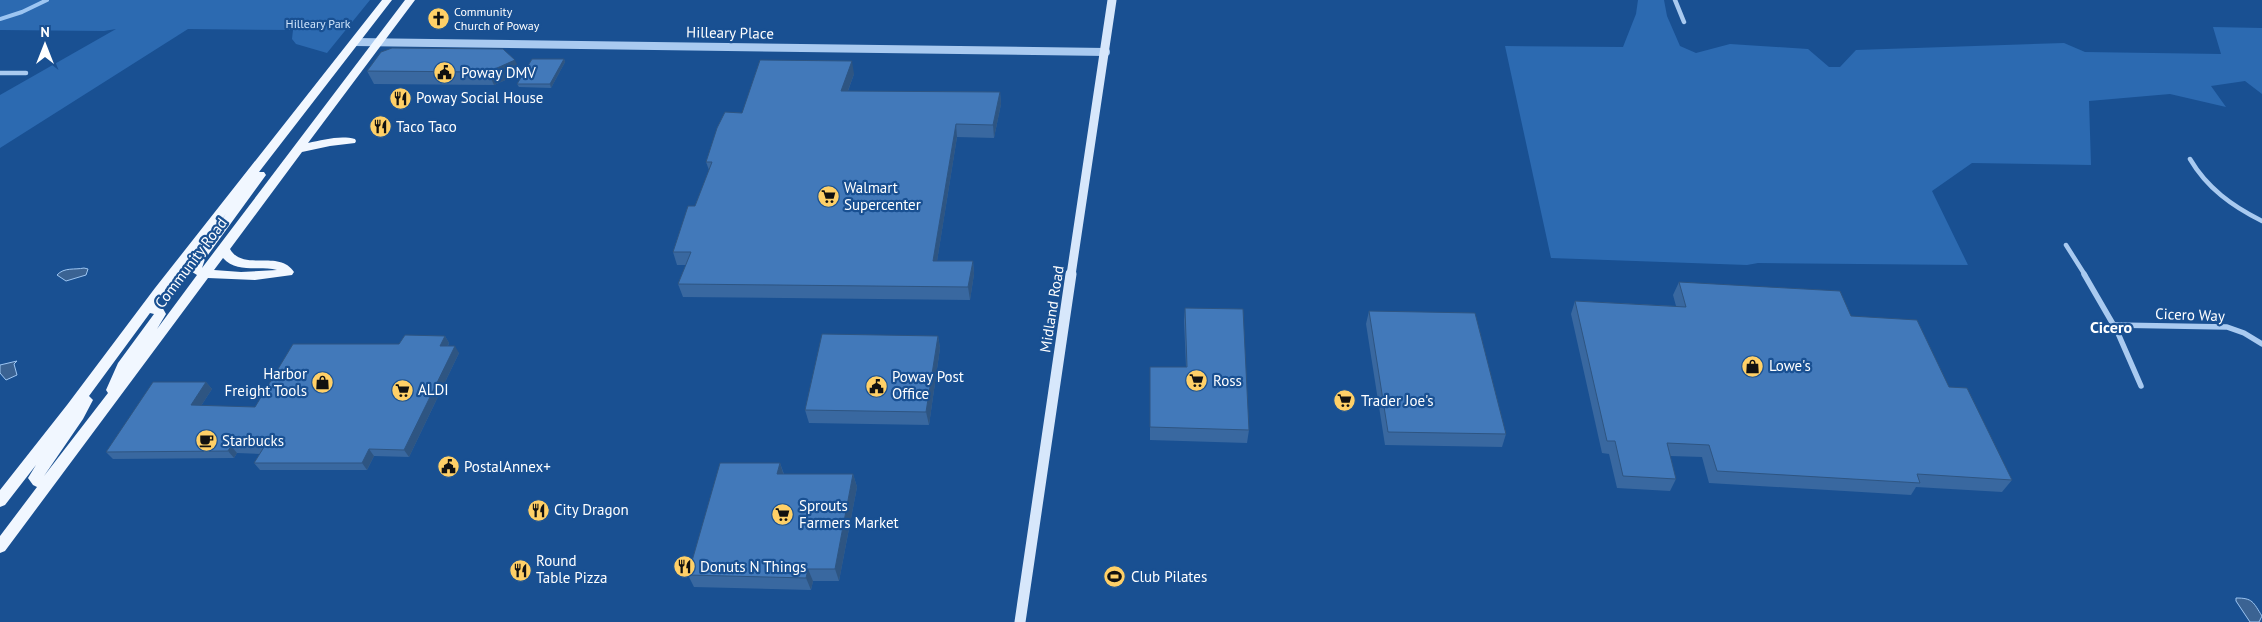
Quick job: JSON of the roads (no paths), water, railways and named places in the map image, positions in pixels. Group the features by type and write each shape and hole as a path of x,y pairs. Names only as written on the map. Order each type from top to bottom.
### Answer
{"main road":[{"name":"Community Road","path":"0,501 146,308 387,0"},
{"name":"Community Road","path":"0,547 410,0"},
{"name":"Midland Road","path":"1020,622 1106,52 1112,0"},
{"path":"299,149 330,142 352,141"},
{"path":"224,249 226,256 233,260 248,264 276,266 286,269 288,272 275,275 206,274 197,272 195,266 252,189 272,148"},
{"path":"111,400 114,387 124,367 160,314 157,308 146,308"},
{"path":"50,482 38,481 35,478 83,407 90,384"}],"street":[{"path":"1674,0 1681,11 1684,22"},
{"name":"Hilleary Place","path":"355,42 1106,52"},
{"path":"0,73 26,73"},
{"path":"2190,159 2197,172 2227,201 2262,221"},
{"path":"2066,245 2114,325 2134,364 2141,386"},
{"name":"Cicero Way","path":"2114,325 2227,327 2244,333 2262,344"}],"waterway":[{"path":"0,19 22,12 47,0"}],"place":[{"name":"Community Church of Poway","path":"438,19"},
{"name":"Poway DMV","path":"445,73"},
{"name":"Poway Social House","path":"400,98"},
{"name":"Taco Taco","path":"380,127"},
{"name":"Walmart Supercenter","path":"828,197"},
{"name":"Lowe's","path":"1753,366"},
{"name":"Ross","path":"1197,381"},
{"name":"Harbor Freight Tools","path":"323,383"},
{"name":"Poway Post Office","path":"876,386"},
{"name":"ALDI","path":"402,390"},
{"name":"Trader Joe's","path":"1345,401"},
{"name":"Starbucks","path":"206,441"},
{"name":"PostalAnnex+","path":"448,467"},
{"name":"City Dragon","path":"538,510"},
{"name":"Sprouts Farmers Market","path":"783,515"},
{"name":"Donuts N Things","path":"684,567"},
{"name":"Round Table Pizza","path":"520,570"},
{"name":"Club Pilates","path":"1115,577"}],"district":[{"name":"Cicero","path":"2111,327"}],"park label":[{"name":"Hilleary Park","path":"318,24"}]}
